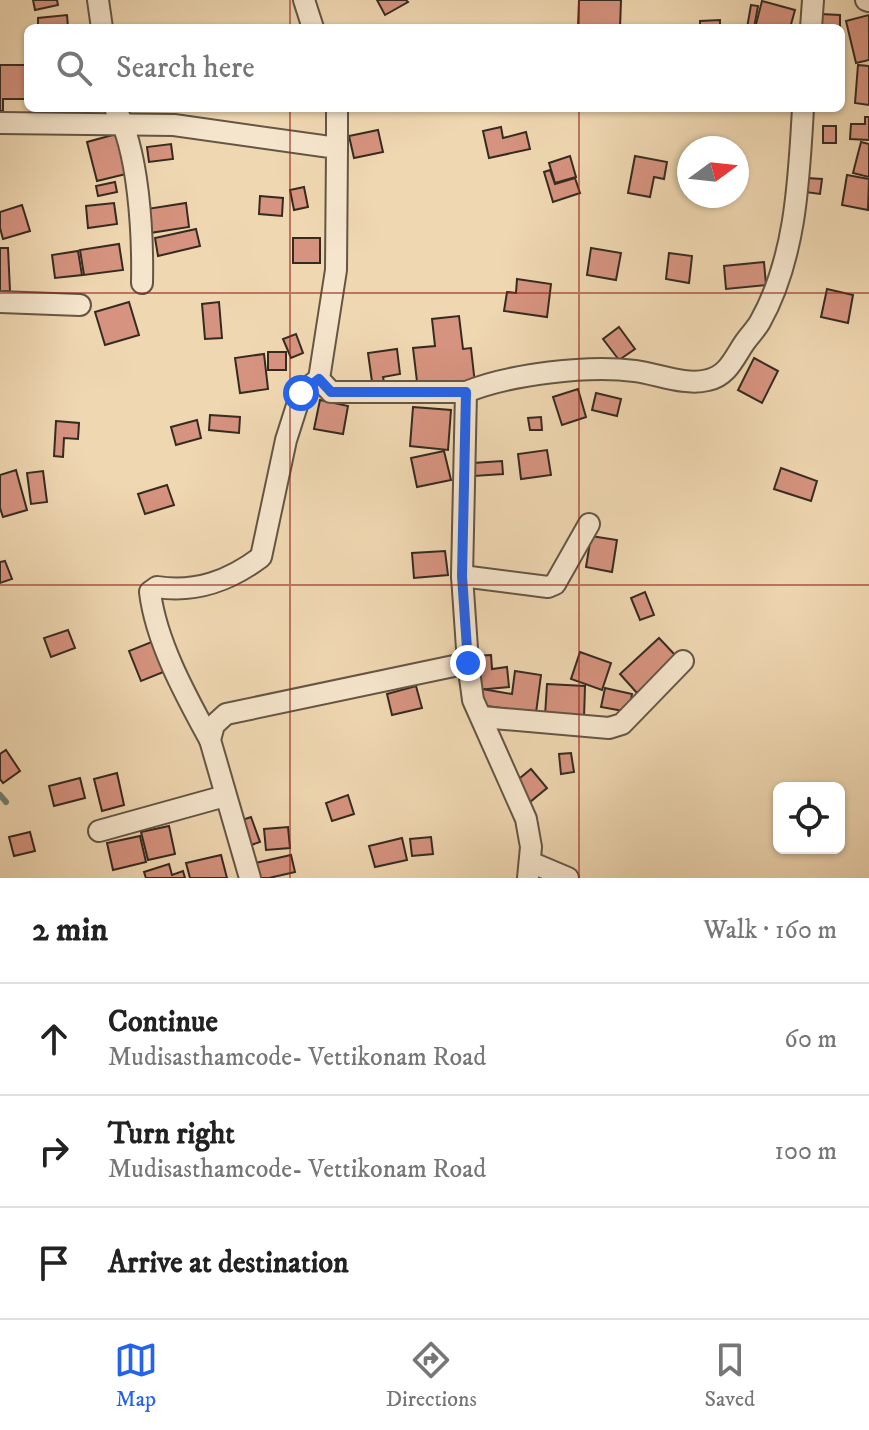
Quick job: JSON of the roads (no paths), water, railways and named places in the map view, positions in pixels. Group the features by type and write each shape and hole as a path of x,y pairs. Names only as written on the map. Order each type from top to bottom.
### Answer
{"street":[{"path":"98,0 101,24"},
{"path":"811,24 813,0"},
{"path":"117,112 126,127 143,235 142,283"},
{"path":"250,878 210,740 186,697 168,653 150,592 157,587 176,590 198,588 239,574 261,557 286,440 301,393 319,379 336,270 337,112"},
{"path":"319,379 331,392 466,392 501,381 582,370 634,371 685,380 709,380 724,372 759,323 774,291 795,219 803,112"},
{"path":"0,123 126,127 174,125 337,148"},
{"path":"0,302 80,305"},
{"path":"466,392 462,576 473,700 526,819 531,847 529,870 568,878"},
{"path":"462,576 548,587 555,584 589,524"},
{"path":"481,717 609,728 622,724 683,661"},
{"path":"210,740 214,725 226,714 242,708 468,663"},
{"path":"99,831 225,796"}],"waterway":[{"path":"0,795 6,802"}]}
